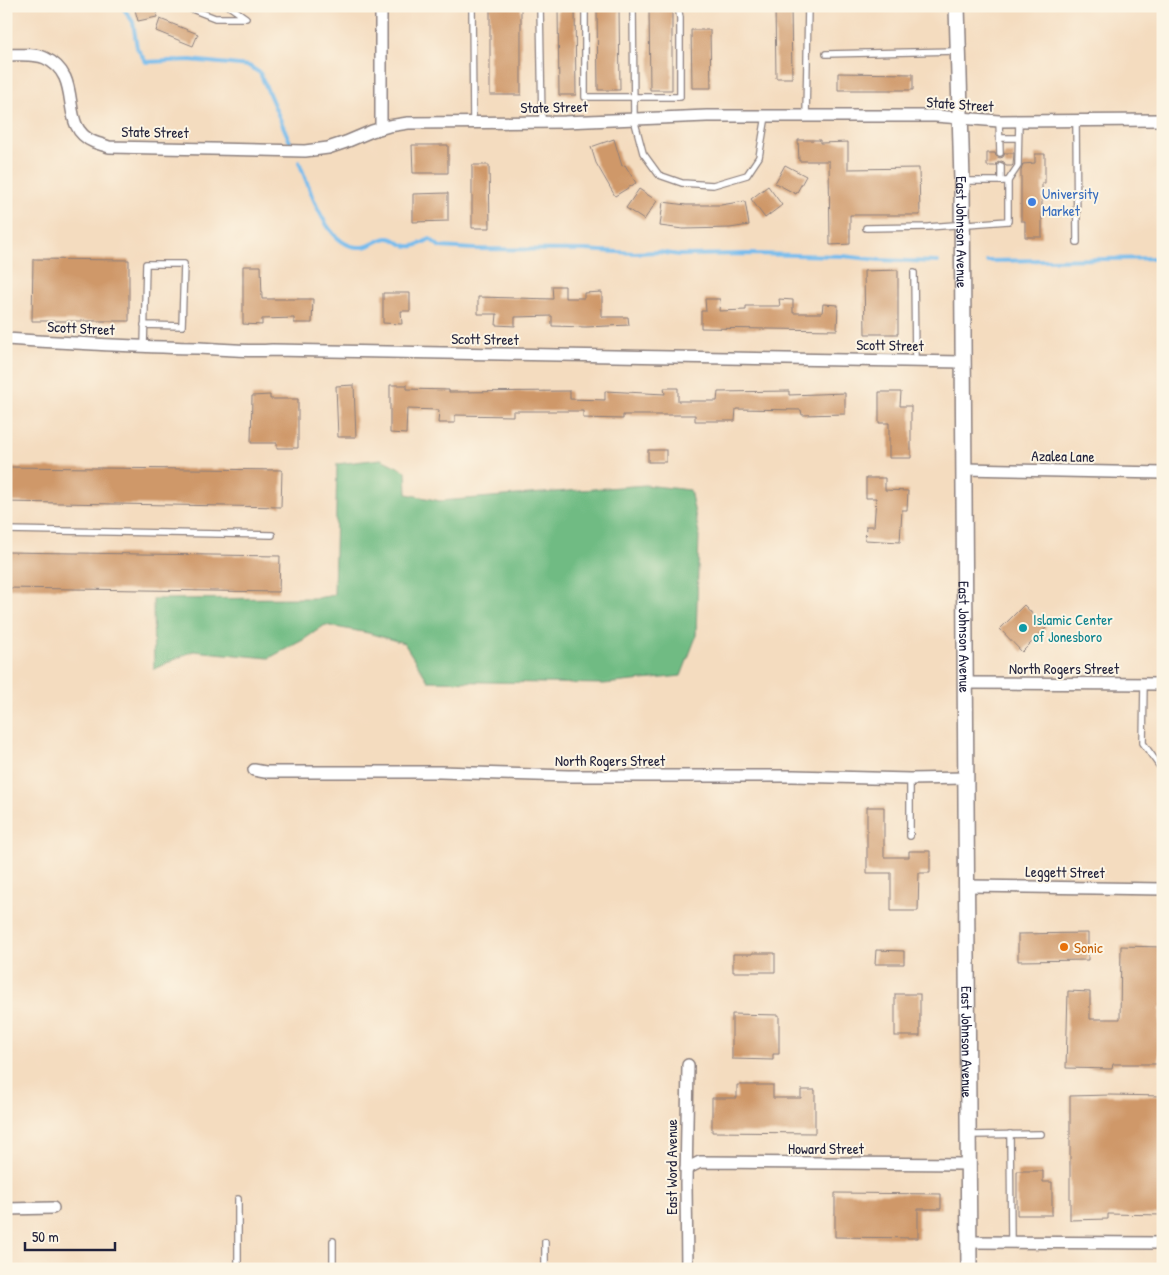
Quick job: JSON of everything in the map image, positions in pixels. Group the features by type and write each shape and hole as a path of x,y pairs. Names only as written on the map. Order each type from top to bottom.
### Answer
{"main road":[{"name":"East Johnson Avenue","path":"957,6 962,181 969,1269"}],"street":[{"path":"380,6 381,128"},
{"name":"State Street","path":"6,55 38,56 56,64 66,78 72,114 77,128 93,142 109,146 305,151 337,145 381,128 408,123 634,120 707,116 960,117 999,121 1163,120"},
{"name":"Scott Street","path":"6,339 255,351 963,362"},
{"name":"Azalea Lane","path":"964,470 1163,473"},
{"name":"North Rogers Street","path":"966,683 1163,684"},
{"name":"North Rogers Street","path":"254,770 265,772 440,772 568,776 966,778"},
{"name":"Leggett Street","path":"967,886 1163,889"},
{"name":"East Word Avenue","path":"686,1269 688,1065"},
{"name":"Howard Street","path":"686,1169 700,1162 968,1164"},
{"path":"6,1209 53,1208"},
{"path":"969,1242 1163,1243"}],"lane":[{"path":"184,6 216,18 246,18 229,6"},
{"path":"472,6 473,123"},
{"path":"540,6 542,122"},
{"path":"587,6 585,12 585,97 680,96 680,18 678,6"},
{"path":"633,6 634,120 643,153 658,175 682,183 712,185 747,175 759,157 766,116"},
{"path":"806,116 808,6"},
{"path":"826,54 958,52"},
{"path":"999,121 1000,153"},
{"path":"866,228 928,227 1008,221 1008,181 1018,166 1019,121"},
{"path":"1076,121 1078,242"},
{"path":"1000,138 1018,138"},
{"path":"1000,166 1001,181"},
{"path":"962,181 1008,181"},
{"path":"144,325 182,326 184,264 146,264 144,325 144,347"},
{"path":"914,273 915,361"},
{"path":"6,530 272,535"},
{"path":"1144,684 1143,743 1163,771"},
{"path":"910,779 910,836"},
{"path":"1010,1134 1011,1242"},
{"path":"968,1135 1041,1134"},
{"path":"238,1199 238,1269"},
{"path":"333,1241 333,1269"},
{"path":"545,1242 545,1269"}],"green space":[{"path":"381,459 406,471 407,494 440,501 645,485 690,490 699,533 696,637 681,676 604,684 428,681 404,643 368,633 325,625 303,640 269,658 193,651 154,669 153,599 317,598 334,595 337,464"}],"building":[{"path":"134,6 155,6 157,17 138,21"},
{"path":"490,6 521,6 521,95 490,95"},
{"path":"558,6 575,6 576,95 559,95"},
{"path":"775,6 791,6 792,78 776,78"},
{"path":"597,9 619,9 620,90 598,90"},
{"path":"649,9 672,9 672,90 650,90"},
{"path":"160,19 198,34 193,46 156,31"},
{"path":"691,30 710,30 711,88 692,88"},
{"path":"838,73 913,74 913,90 838,90"},
{"path":"614,139 622,166 625,165 636,183 615,196 596,163 591,147"},
{"path":"798,140 820,140 820,143 848,142 848,169 919,168 920,215 850,215 850,244 830,245 829,161 799,161"},
{"path":"412,145 448,145 448,173 413,173"},
{"path":"987,153 995,153 1000,158 1005,153 1014,153 1013,165 1006,166 1001,161 996,166 987,166"},
{"name":"University Market","path":"1035,154 1045,154 1045,183 1042,183 1042,237 1025,237 1025,221 1021,221 1021,171 1023,164 1035,163"},
{"path":"472,165 489,165 490,228 472,228"},
{"path":"785,165 806,176 796,194 775,183"},
{"path":"768,186 782,205 765,218 751,199"},
{"path":"639,189 657,201 644,220 626,208"},
{"path":"448,193 448,221 413,222 413,194"},
{"path":"745,201 749,225 730,228 683,229 660,226 663,202 686,205 721,205"},
{"path":"33,259 129,260 129,321 32,321"},
{"path":"243,266 261,266 262,299 313,299 312,323 294,323 294,318 262,319 262,325 243,324"},
{"path":"898,270 898,334 865,334 864,271"},
{"path":"552,286 565,286 565,298 584,298 584,293 602,292 602,317 628,317 629,325 552,326 552,316 515,317 515,326 496,325 497,314 478,314 478,297 553,299"},
{"path":"383,293 410,293 410,311 401,311 402,324 383,323"},
{"path":"705,299 720,299 719,311 746,310 746,306 780,306 779,299 793,300 793,313 822,313 823,304 838,305 837,330 701,328 701,311 706,311"},
{"path":"354,385 356,437 338,437 336,386"},
{"path":"390,385 407,385 407,389 449,390 449,392 570,391 570,399 605,400 605,391 665,394 664,388 678,388 678,401 717,401 718,392 789,391 789,395 845,393 845,414 802,415 801,410 736,409 735,421 695,421 695,415 623,415 623,419 583,418 583,411 513,411 513,416 455,415 455,423 438,423 439,410 407,409 406,434 390,433"},
{"path":"879,392 901,392 900,406 911,406 911,458 889,458 889,423 879,423"},
{"path":"270,395 270,399 298,399 298,448 277,448 277,443 251,443 252,396"},
{"path":"648,450 666,450 666,462 648,462"},
{"path":"6,467 282,470 281,507 6,502"},
{"path":"866,478 885,478 885,490 908,491 907,510 902,510 900,542 865,540 866,526 874,526 876,498 866,498"},
{"path":"6,552 280,556 279,592 6,588"},
{"name":"Islamic Center of Jonesboro","path":"1024,605 1046,628 1022,652 1000,629"},
{"path":"867,807 884,807 884,857 909,857 909,851 930,851 930,873 919,873 918,911 891,911 891,873 867,873"},
{"name":"Sonic","path":"1088,933 1088,960 1018,961 1018,934"},
{"path":"1121,946 1163,947 1163,1007 1160,1007 1159,1064 1113,1064 1112,1069 1066,1068 1068,991 1090,992 1090,1019 1120,1019"},
{"path":"876,950 904,951 904,964 875,964"},
{"path":"775,953 775,972 733,972 733,954"},
{"path":"895,994 920,994 920,1036 895,1036"},
{"path":"732,1014 779,1015 779,1054 773,1054 773,1060 732,1059"},
{"path":"737,1085 773,1085 773,1098 801,1098 801,1090 815,1090 815,1133 712,1132 712,1098 737,1098"},
{"path":"1070,1096 1163,1096 1163,1215 1108,1214 1108,1219 1070,1220"},
{"path":"1017,1171 1043,1171 1043,1182 1052,1182 1052,1215 1017,1215"},
{"path":"835,1193 941,1194 941,1209 918,1209 918,1238 835,1237"}],"waterway":[{"path":"122,6 133,22 137,48 146,62 190,60 249,66 260,73 290,142"},
{"path":"299,162 321,215 339,239 349,245 365,247 390,238 411,246 430,239 440,247 474,249 659,252 679,255 843,256 879,260 938,262"},
{"path":"987,261 1163,258"}],"place":[{"name":"University Market","path":"1032,202"},
{"name":"Islamic Center of Jonesboro","path":"1023,628"},
{"name":"Sonic","path":"1064,947"}]}
